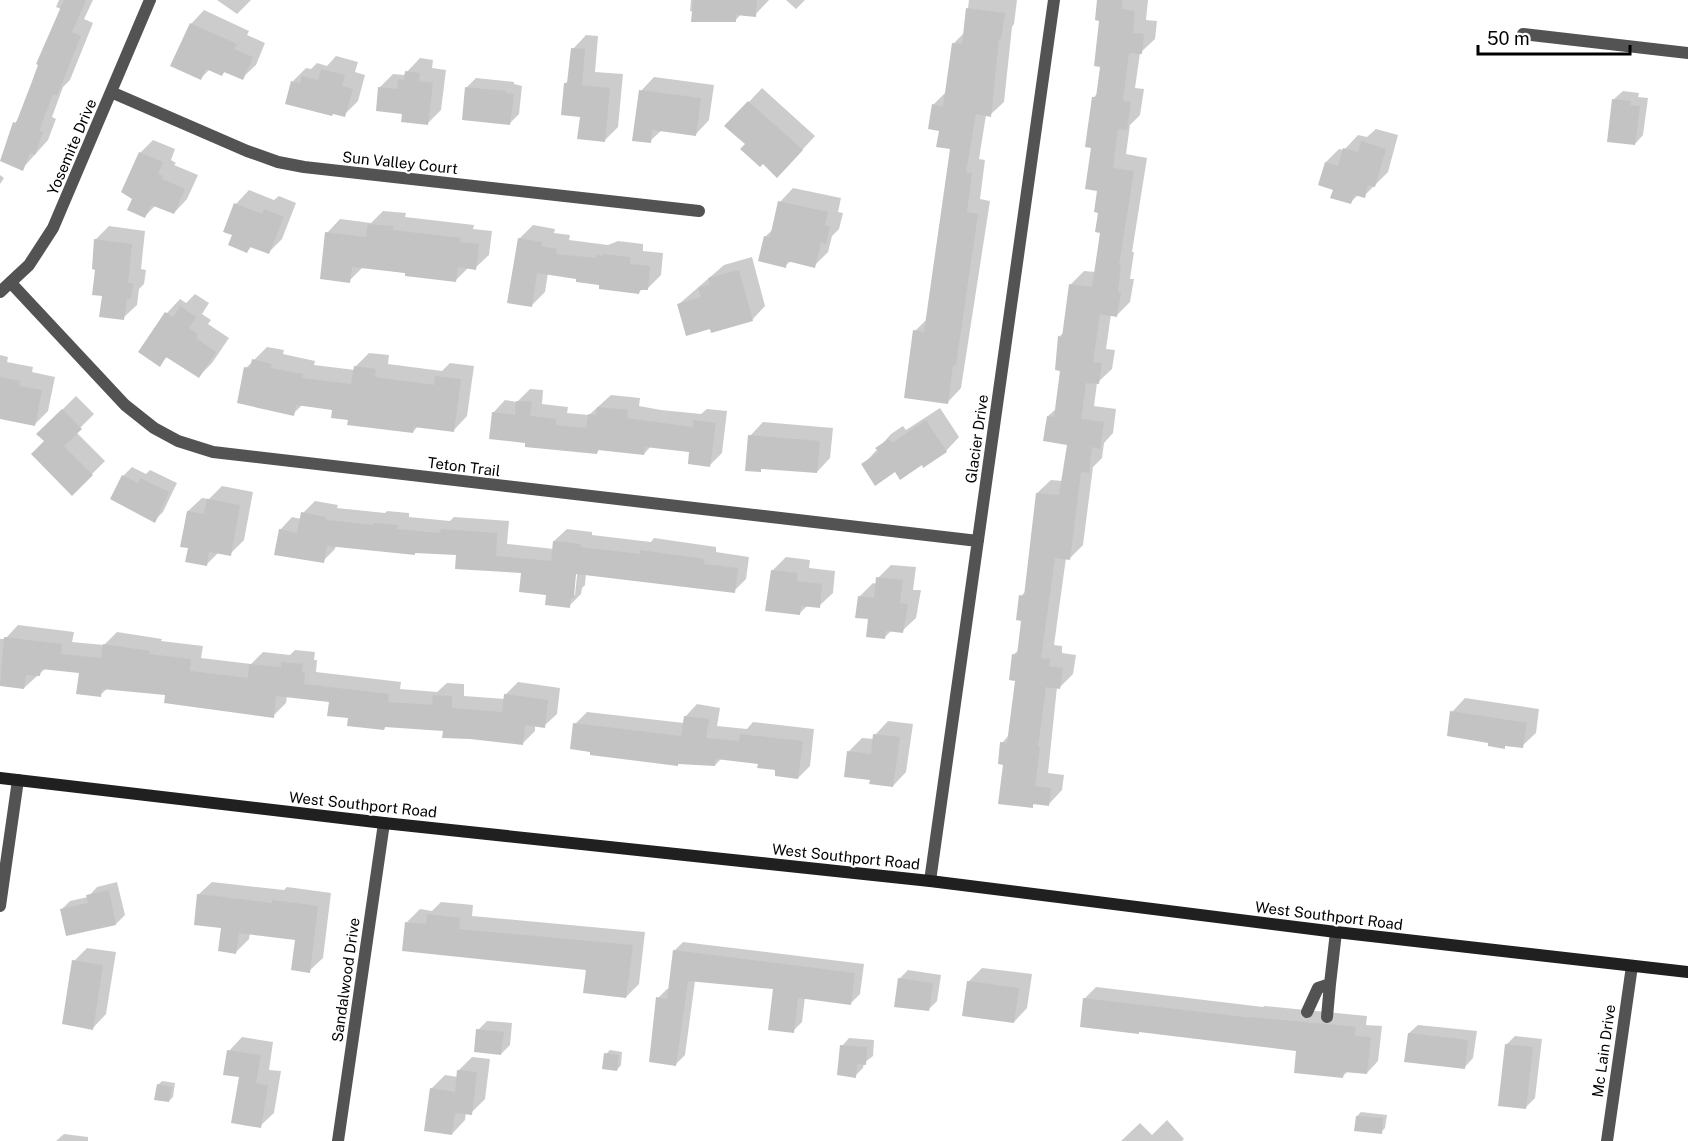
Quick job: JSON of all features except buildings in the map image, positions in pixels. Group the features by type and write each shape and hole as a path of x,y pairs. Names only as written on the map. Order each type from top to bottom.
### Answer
{"main road":[{"name":"West Southport Road","path":"0,778 384,823 930,882 1688,972"}],"street":[{"name":"Yosemite Drive","path":"0,292 39,251 53,228 150,0"},
{"name":"Glacier Drive","path":"930,882 1054,0"},
{"path":"1523,34 1688,53"},
{"name":"Sun Valley Court","path":"111,92 247,151 278,162 304,167 699,211"},
{"name":"Teton Trail","path":"11,283 125,405 154,428 178,441 213,452 978,541"},
{"path":"0,906 18,780"},
{"name":"Sandalwood Drive","path":"338,1141 384,823"},
{"path":"1327,1017 1336,932"},
{"name":"Mc Lain Drive","path":"1607,1141 1632,966"},
{"path":"1307,1012 1318,988 1330,984"}]}
